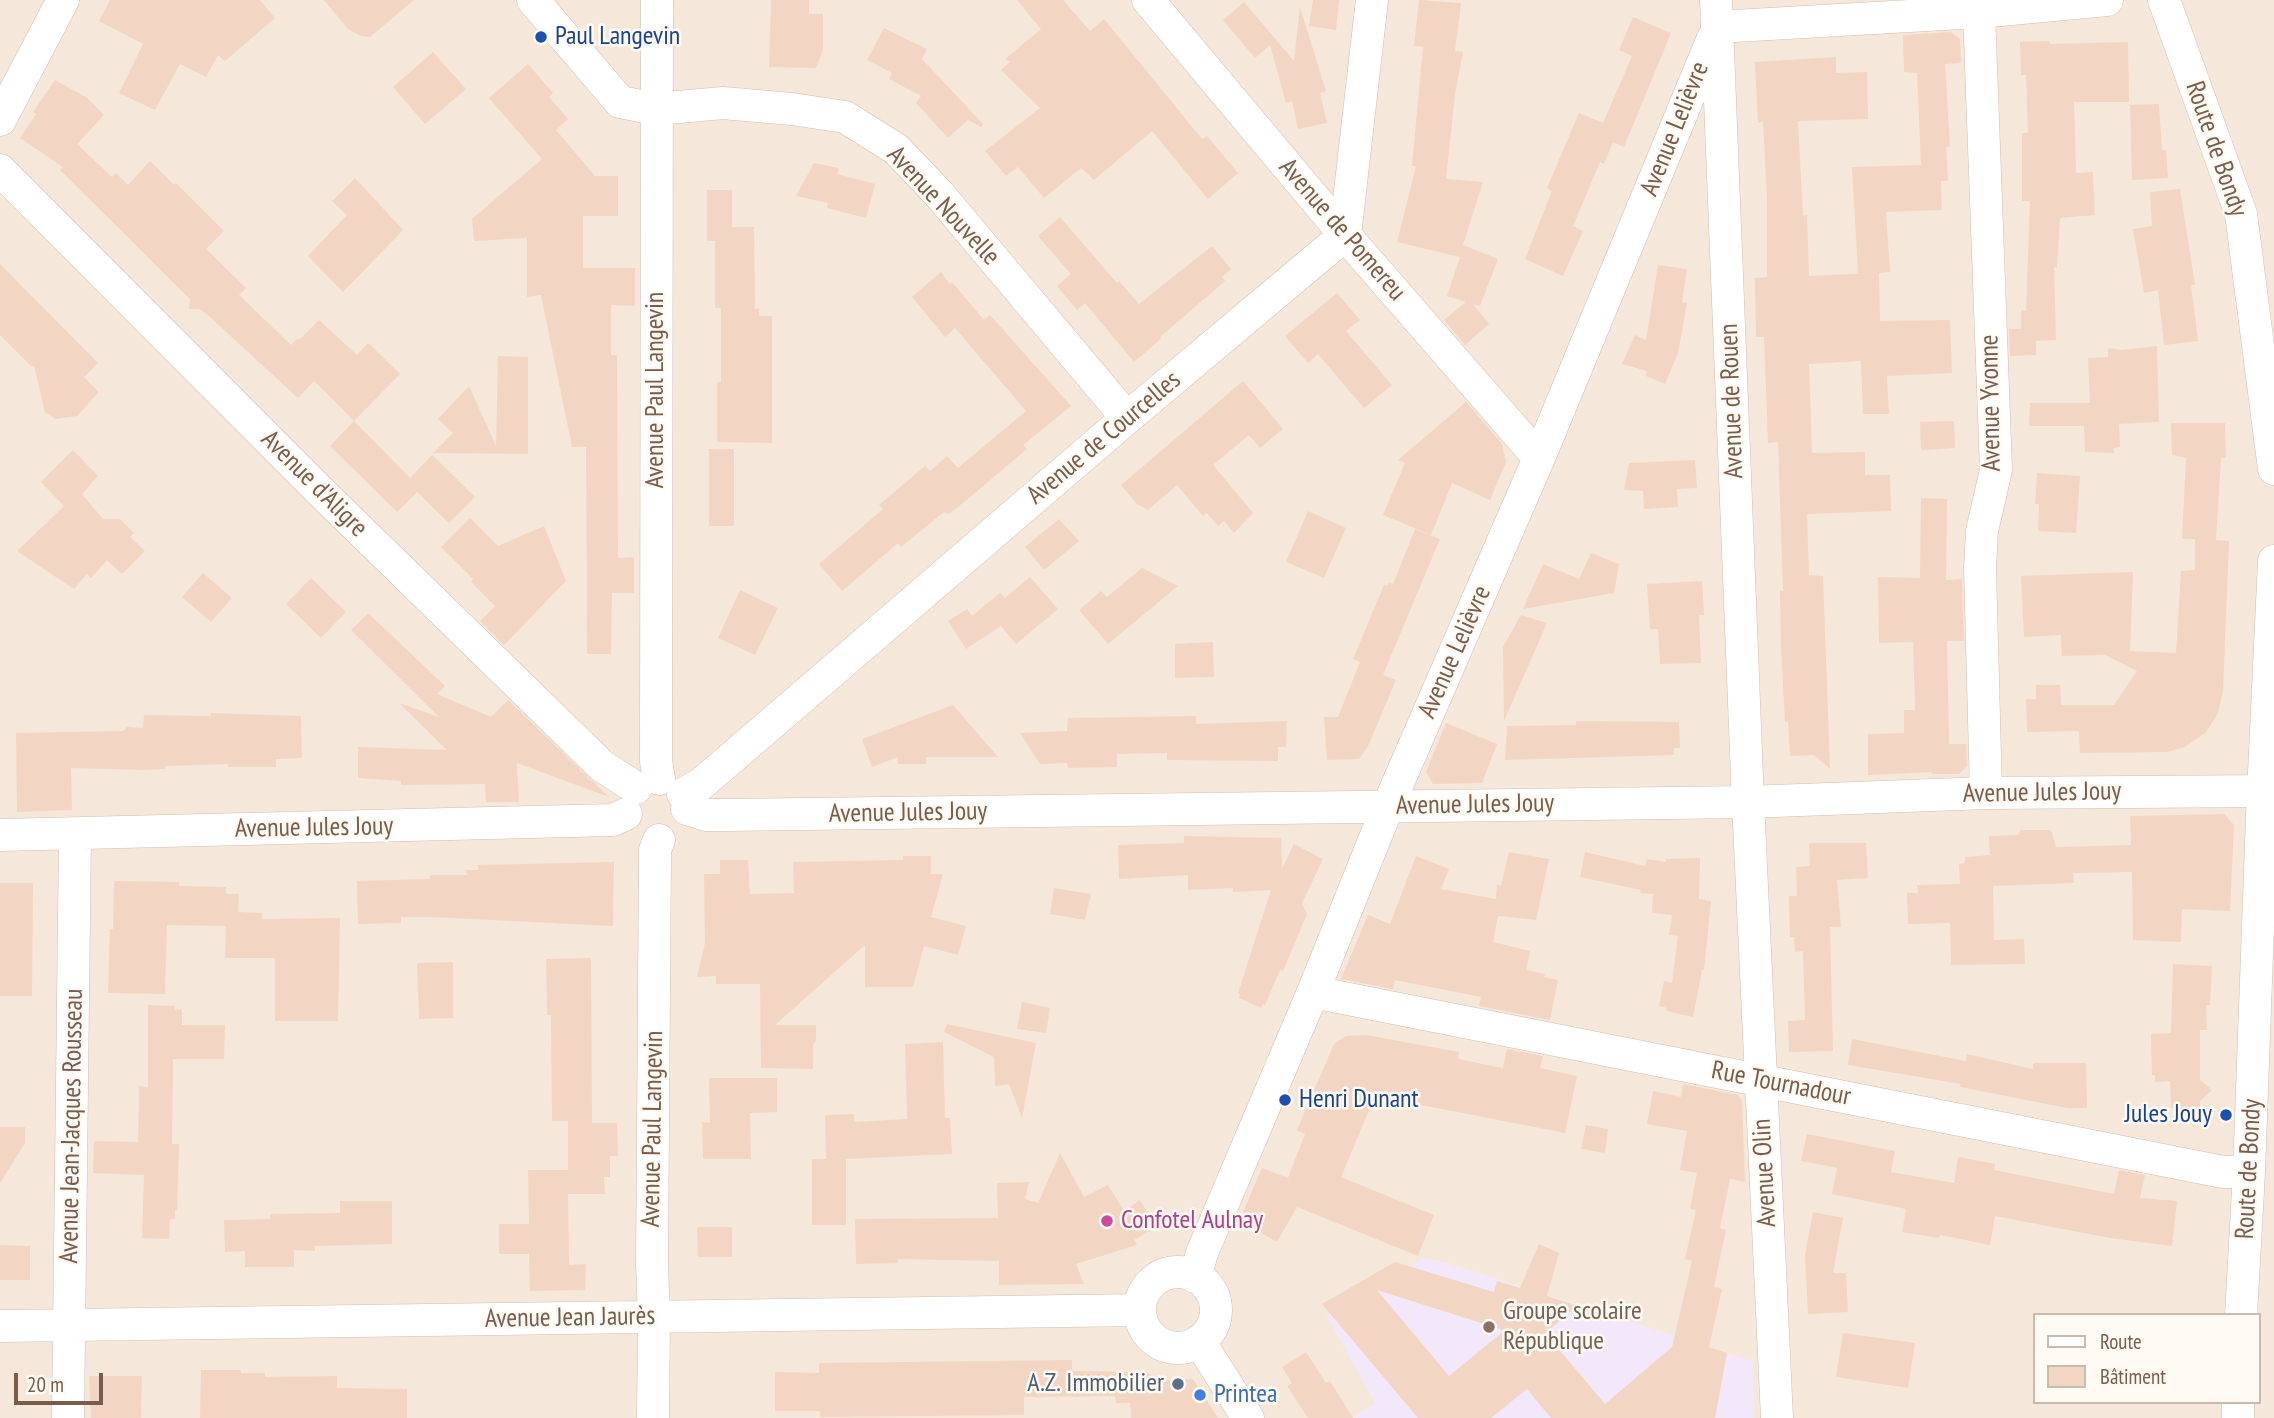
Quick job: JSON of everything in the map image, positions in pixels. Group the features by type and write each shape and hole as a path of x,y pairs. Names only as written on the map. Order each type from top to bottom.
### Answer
{"street":[{"path":"0,120 63,0"},
{"name":"Avenue Nouvelle","path":"533,0 620,102 656,109 723,103 845,117 896,149 939,194 1127,418"},
{"name":"Avenue Paul Langevin","path":"657,0 658,797"},
{"name":"Avenue de Pomereu","path":"1148,0 1345,235 1539,458"},
{"path":"1345,235 1371,0"},
{"path":"1716,14 1979,12 2107,0"},
{"name":"Route de Bondy","path":"2164,0 2241,214 2274,469"},
{"name":"Avenue Yvonne","path":"1979,12 1996,470 1982,531 1980,568 1986,793"},
{"name":"Avenue Lelièvre","path":"1195,1277 1202,1252 1388,806 1539,458 1716,14"},
{"name":"Avenue de Rouen","path":"1716,14 1748,802"},
{"name":"Avenue d'Aligre","path":"0,170 321,492 602,766 658,797"},
{"name":"Avenue de Courcelles","path":"658,797 701,785 1127,418 1345,235"},
{"name":"Route de Bondy","path":"2241,1313 2268,791 2274,561"},
{"name":"Avenue Jules Jouy","path":"0,835 613,820 658,797 706,815 1748,802 1986,793 2268,791"},
{"path":"658,797 682,827 668,838 659,840 640,835 633,829 658,797"},
{"name":"Avenue Olin","path":"1748,802 1777,1418"},
{"name":"Avenue Jean-Jacques Rousseau","path":"68,1418 75,834"},
{"name":"Avenue Paul Langevin","path":"653,1418 655,850 659,840"},
{"name":"Rue Tournadour","path":"1312,992 2223,1172 2249,1172"},
{"path":"1170,1273 1195,1277 1204,1283 1215,1303 1213,1325 1199,1341 1187,1347 1173,1348 1160,1344 1149,1335 1142,1324 1140,1310 1148,1286 1170,1273"},
{"name":"Avenue Jean Jaurès","path":"0,1326 1140,1310"},
{"path":"1199,1341 1248,1418"}],"shaded area":[{"path":"0,0 2274,0 2274,1418 0,1418"},
{"name":"Groupe scolaire République","path":"1424,1258 1447,1263 1753,1361 1754,1418 1351,1418 1375,1403 1326,1314"}],"building":[{"path":"110,0 260,0 275,18 225,61 218,55 206,77 180,64 155,110 119,93 143,44 99,21"},
{"path":"324,0 414,0 370,37 361,36 348,29"},
{"path":"771,0 809,0 809,14 823,14 823,50 816,68 769,67"},
{"path":"1017,0 1063,0 1090,31 1104,19 1202,139 1207,136 1238,173 1208,199 1152,131 1094,180 1081,168 1044,198 1018,167 1006,176 985,151 1040,108 1001,70 1010,62 1005,59 1041,29"},
{"path":"1313,0 1339,0 1336,30 1309,26"},
{"path":"1419,0 1461,3 1455,51 1463,52 1455,94 1446,179 1483,182 1460,254 1463,245 1498,259 1480,306 1473,304 1489,324 1465,345 1444,320 1466,302 1447,296 1460,257 1397,242 1416,166 1412,166 1423,47 1414,46"},
{"path":"1244,2 1294,61 1300,7 1326,91 1320,93 1327,123 1298,129 1292,101 1286,103 1270,45 1255,58 1223,20"},
{"path":"1633,17 1671,33 1624,147 1613,142 1604,164 1600,162 1573,226 1583,231 1563,276 1525,259 1552,191 1547,188 1579,113 1603,123 1632,56 1619,50"},
{"path":"884,28 927,49 922,59 983,124 981,127 968,120 948,138 916,103 921,96 889,79 892,73 867,60"},
{"path":"1951,32 1960,39 1961,63 1945,64 1950,146 1946,147 1948,181 1941,181 1942,210 1886,212 1890,272 1879,273 1880,321 1950,320 1952,373 1887,376 1889,414 1863,414 1861,361 1809,364 1812,453 1865,452 1865,475 1890,475 1891,511 1807,514 1809,575 1823,576 1830,769 1814,755 1790,756 1788,722 1785,722 1781,647 1780,591 1783,591 1778,442 1768,443 1764,337 1756,337 1755,278 1767,277 1767,199 1763,122 1758,123 1755,62 1836,57 1836,73 1867,72 1868,119 1798,121 1803,216 1807,215 1809,276 1869,273 1858,273 1852,167 1921,165 1917,73 1904,72 1903,35"},
{"path":"2049,41 2050,44 2128,42 2129,102 2074,102 2076,173 2093,172 2095,215 2060,218 2057,268 2054,267 2056,340 2036,341 2036,355 2010,356 2009,329 2021,329 2021,310 2026,311 2030,201 2022,201 2022,133 2028,133 2026,75 2021,75 2020,42"},
{"path":"433,52 466,89 425,124 393,87"},
{"path":"528,64 553,93 549,97 568,119 556,130 595,176 618,176 618,216 583,216 583,268 635,268 635,306 611,305 611,355 617,355 618,558 634,557 634,593 612,593 611,654 587,654 586,447 572,447 541,295 527,297 527,238 474,241 472,219 542,159 489,98"},
{"path":"55,80 86,97 104,115 77,144 112,177 116,173 128,185 150,161 174,185 176,183 224,231 206,249 246,288 239,295 291,345 319,320 357,355 368,343 400,374 354,421 314,381 298,398 210,317 200,309 189,309 190,299 60,170 63,167 20,138 36,114 33,112"},
{"path":"2159,104 2162,150 2166,150 2168,178 2132,180 2130,105"},
{"path":"814,163 839,168 837,174 875,184 866,218 827,208 828,203 796,196"},
{"path":"355,178 403,230 343,292 308,256 347,215 332,201"},
{"path":"2180,189 2195,285 2191,285 2198,341 2164,345 2158,290 2144,293 2133,229 2152,226 2150,192"},
{"path":"707,190 732,190 732,227 754,227 755,309 759,308 759,316 772,316 772,443 717,442 717,382 721,382 721,308 715,308 715,241 707,241"},
{"path":"1060,217 1117,283 1119,281 1139,304 1212,246 1231,269 1222,277 1225,281 1134,362 1085,303 1077,310 1057,286 1071,274 1038,236"},
{"path":"0,264 98,363 84,377 99,392 77,416 55,419 45,412 34,365 32,367 0,335"},
{"path":"1658,265 1687,269 1682,302 1687,303 1678,353 1665,384 1646,376 1647,371 1622,364 1635,335 1646,340"},
{"path":"941,272 984,320 990,315 1071,406 1023,445 1027,449 969,498 949,514 944,512 901,547 898,543 842,591 819,564 883,509 879,505 925,466 930,471 947,456 958,468 1026,411 955,328 945,337 912,297"},
{"path":"1337,293 1360,320 1346,331 1392,385 1364,408 1318,354 1308,363 1285,336"},
{"path":"2157,346 2159,422 2119,424 2120,447 2114,448 2114,453 2085,452 2084,426 2029,426 2030,403 2090,403 2088,358 2108,357 2108,348 2122,350"},
{"path":"498,356 528,357 528,454 433,453 453,433 438,419 469,386 496,446"},
{"path":"1243,381 1283,429 1260,448 1249,435 1213,465 1253,513 1234,533 1224,521 1218,526 1207,513 1203,516 1177,485 1148,510 1137,504 1121,485"},
{"path":"1466,402 1502,444 1506,462 1490,500 1452,483 1431,535 1383,515 1405,463 1398,460"},
{"path":"354,421 410,478 432,455 475,497 449,523 417,492 397,512 330,446"},
{"path":"1954,421 1955,448 1921,450 1920,422"},
{"path":"2171,423 2225,423 2226,458 2221,458 2216,540 2229,541 2223,691 2218,713 2206,732 2185,747 2167,752 2080,753 2079,731 2027,732 2026,699 2036,699 2036,685 2060,685 2061,705 2114,705 2137,671 2105,655 2062,656 2061,635 2024,637 2021,576 2133,572 2130,651 2176,653 2181,571 2195,570 2195,539 2182,539 2186,458 2172,455"},
{"path":"709,449 734,449 734,526 709,526"},
{"path":"73,450 98,476 82,494 103,519 120,519 134,533 130,537 145,551 122,574 107,560 91,578 87,574 74,589 17,551 64,506 41,482"},
{"path":"1695,460 1697,488 1677,489 1678,507 1644,509 1643,491 1624,490 1629,463"},
{"path":"2037,473 2080,476 2076,533 2038,531 2039,504 2035,504"},
{"path":"1921,498 1947,499 1946,580 1962,579 1964,641 1947,641 1949,744 1966,744 1967,766 1959,774 1932,772 1868,775 1868,734 1904,733 1904,710 1915,710 1913,642 1879,643 1878,577 1920,578"},
{"path":"1308,511 1346,528 1324,578 1286,562"},
{"path":"470,518 498,546 544,526 566,581 504,645 480,621 495,606 441,547"},
{"path":"1059,519 1079,541 1044,570 1025,547"},
{"path":"1415,529 1440,539 1383,675 1396,680 1368,746 1359,759 1327,760 1324,717 1338,717 1360,662 1353,659 1384,585 1387,586 1389,582 1393,584"},
{"path":"1591,553 1619,564 1614,593 1523,609 1543,564 1579,579"},
{"path":"1142,568 1178,586 1108,644 1079,610 1101,591 1107,597"},
{"path":"203,573 232,598 211,622 182,597"},
{"path":"1030,577 1058,609 1016,644 1001,626 966,649 948,621 967,609 972,616 1000,593 1005,598"},
{"path":"311,578 346,612 321,638 286,604"},
{"path":"1702,581 1704,615 1699,615 1701,663 1660,664 1658,629 1650,629 1647,584"},
{"path":"740,590 778,608 755,655 718,638"},
{"path":"368,613 445,686 437,694 491,717 508,700 609,797 517,763 519,802 486,802 485,784 401,785 401,781 358,778 358,747 447,750 399,703 439,717 351,630"},
{"path":"1521,615 1547,623 1504,721 1503,647"},
{"path":"1213,642 1214,677 1175,678 1175,644"},
{"path":"953,705 998,757 926,757 926,764 898,764 898,757 872,767 862,739"},
{"path":"211,713 301,716 302,758 276,759 276,767 228,767 228,764 165,766 165,769 143,770 71,768 72,810 17,812 16,733 123,731 127,727 143,728 144,715 211,716"},
{"path":"1196,716 1196,724 1287,721 1286,747 1278,747 1278,761 1167,760 1167,753 1117,754 1117,767 1068,768 1067,763 1040,764 1020,733 1067,731 1068,718"},
{"path":"1576,721 1679,722 1680,748 1674,748 1674,755 1505,760 1507,726 1576,725"},
{"path":"1446,723 1497,744 1482,783 1433,784 1426,772"},
{"path":"2224,814 2234,825 2230,911 2182,909 2181,942 2133,940 2132,872 2073,873 2074,883 1993,886 1994,940 2024,939 2025,964 1951,965 1950,923 1908,924 1907,893 1918,893 1917,885 1960,884 1959,864 1965,863 1965,857 1990,855 1989,836 2018,835 2021,830 2051,830 2056,847 2131,845 2130,816"},
{"path":"1184,836 1281,838 1282,869 1294,844 1323,859 1302,903 1307,914 1283,971 1280,970 1265,1005 1261,1008 1239,998 1238,993 1271,890 1188,890 1188,875 1119,879 1118,845 1184,843"},
{"path":"1809,843 1866,843 1868,878 1837,880 1841,927 1830,927 1833,1051 1789,1052 1788,1021 1805,1020 1803,951 1795,952 1794,937 1790,937 1789,896 1797,896 1796,867 1810,866"},
{"path":"1509,852 1549,859 1536,920 1498,916 1493,942 1530,951 1526,970 1558,980 1550,1020 1479,1006 1481,997 1395,980 1393,989 1341,979 1368,915 1390,924 1416,856 1449,869 1441,889 1496,899 1497,884 1501,886"},
{"path":"1585,852 1645,866 1647,859 1666,862 1666,859 1700,858 1699,899 1711,901 1704,970 1693,1017 1666,1011 1667,1008 1659,1006 1664,981 1672,983 1678,936 1669,935 1672,915 1652,913 1653,894 1580,877"},
{"path":"903,856 931,856 931,874 943,874 931,917 966,926 958,955 924,946 913,987 865,987 865,945 775,1025 816,1025 813,1069 761,1068 760,984 716,984 716,976 697,977 705,943 704,874 720,874 720,860 748,860 750,894 794,893 793,862 903,860"},
{"path":"614,862 613,926 431,917 401,917 401,923 358,924 357,881 467,875 466,870 478,870 478,865"},
{"path":"114,881 179,882 179,886 226,887 226,894 239,894 238,912 262,913 262,919 340,918 338,1021 275,1021 275,958 225,958 226,926 167,925 165,994 108,993"},
{"path":"0,883 33,883 32,996 0,996"},
{"path":"1054,888 1091,894 1085,920 1050,914"},
{"path":"591,958 592,1123 617,1123 618,1156 610,1156 610,1177 604,1177 605,1194 568,1194 569,1265 586,1264 585,1290 530,1291 529,1254 499,1254 499,1224 529,1224 528,1170 568,1170 568,1121 552,1121 551,1015 547,1015 546,959"},
{"path":"453,962 453,1018 419,1019 417,963"},
{"path":"2173,964 2212,966 2210,1005 2206,1005 2207,1030 2200,1030 2200,1080 2212,1090 2200,1101 2200,1108 2171,1108 2170,1081 2155,1082 2155,1075 2152,1075 2151,1034 2171,1033"},
{"path":"1022,1002 1050,1008 1046,1033 1017,1029"},
{"path":"148,1005 175,1006 175,1010 182,1009 182,1025 225,1025 224,1059 173,1059 172,1144 179,1144 177,1210 175,1219 170,1219 169,1239 142,1238 144,1175 93,1173 94,1141 138,1142 139,1086 148,1087"},
{"path":"947,1024 1036,1043 1022,1118 1009,1084 995,1086 994,1057 944,1032"},
{"path":"1367,1035 1459,1052 1458,1059 1503,1068 1507,1049 1543,1056 1540,1068 1577,1076 1565,1133 1375,1096 1341,1177 1434,1215 1418,1256 1297,1207 1277,1242 1261,1233 1243,1212 1262,1168 1288,1178 1305,1134 1297,1130 1334,1044 1346,1036"},
{"path":"1852,1039 1966,1061 1967,1054 2033,1069 2033,1063 2086,1063 2087,1108 2067,1108 1960,1087 1961,1084 1848,1065"},
{"path":"943,1042 945,1118 950,1118 952,1154 846,1159 846,1225 812,1225 812,1159 826,1159 825,1115 854,1114 854,1122 907,1119 905,1044"},
{"path":"709,1078 777,1078 777,1112 750,1113 751,1159 703,1159 702,1122 710,1123"},
{"name":"Groupe scolaire République","path":"1683,1084 1738,1095 1742,1101 1745,1182 1730,1179 1720,1228 1726,1230 1714,1287 1722,1289 1709,1347 1727,1353 1715,1418 1551,1418 1527,1389 1491,1418 1418,1418 1322,1304 1395,1262 1494,1292 1497,1281 1520,1288 1539,1244 1559,1253 1547,1296 1578,1306 1545,1333 1605,1404 1672,1347 1692,1261 1685,1259 1696,1210 1690,1209 1697,1173 1680,1170 1687,1131 1647,1124 1653,1091 1681,1097","holes":["1377,1290 1504,1331 1449,1376"]},
{"path":"1586,1125 1608,1129 1605,1153 1581,1149"},
{"path":"0,1127 25,1127 25,1143 0,1183"},
{"path":"1807,1134 1895,1151 1891,1172 1954,1183 1958,1157 1995,1164 1994,1170 2114,1194 2119,1170 2145,1175 2140,1198 2177,1201 2172,1246 2110,1238 1995,1216 1990,1245 1940,1235 1939,1238 1902,1232 1906,1209 1832,1194 1837,1168 1801,1161"},
{"path":"1060,1153 1084,1197 1108,1185 1124,1211 1140,1200 1156,1227 1134,1240 1137,1245 1076,1264 1084,1284 999,1285 999,1261 898,1259 898,1263 856,1264 855,1219 998,1218 997,1183 1029,1182 1025,1199 1038,1203"},
{"path":"340,1201 392,1201 392,1244 315,1246 315,1251 294,1250 294,1267 245,1267 245,1251 225,1252 224,1220 270,1219 270,1214 340,1213"},
{"path":"1813,1212 1843,1218 1833,1273 1846,1273 1848,1312 1808,1314 1805,1255"},
{"path":"697,1227 732,1227 732,1257 698,1257"},
{"path":"0,1245 30,1246 30,1280 0,1280"},
{"path":"1843,1333 1915,1343 1908,1388 1836,1377"},
{"path":"1306,1352 1326,1383 1330,1381 1353,1418 1308,1418 1287,1386 1292,1383 1282,1367"},
{"path":"1072,1360 1072,1371 1143,1372 1167,1380 1193,1379 1218,1418 1131,1418 1130,1403 1116,1403 1115,1396 1024,1397 1024,1415 820,1417 820,1411 775,1411 775,1372 819,1373 819,1363"},
{"path":"201,1370 241,1370 241,1373 265,1373 265,1377 337,1376 337,1388 407,1389 407,1418 200,1418"},
{"path":"89,1376 142,1376 141,1418 91,1418"}],"place":[{"name":"Paul Langevin","path":"541,37"},
{"name":"Henri Dunant","path":"1285,1100"},
{"name":"Jules Jouy","path":"2226,1115"},
{"name":"Confotel Aulnay","path":"1107,1221"},
{"name":"Groupe scolaire République","path":"1489,1327"},
{"name":"A.Z. Immobilier","path":"1178,1384"},
{"name":"Printea","path":"1200,1395"}]}
